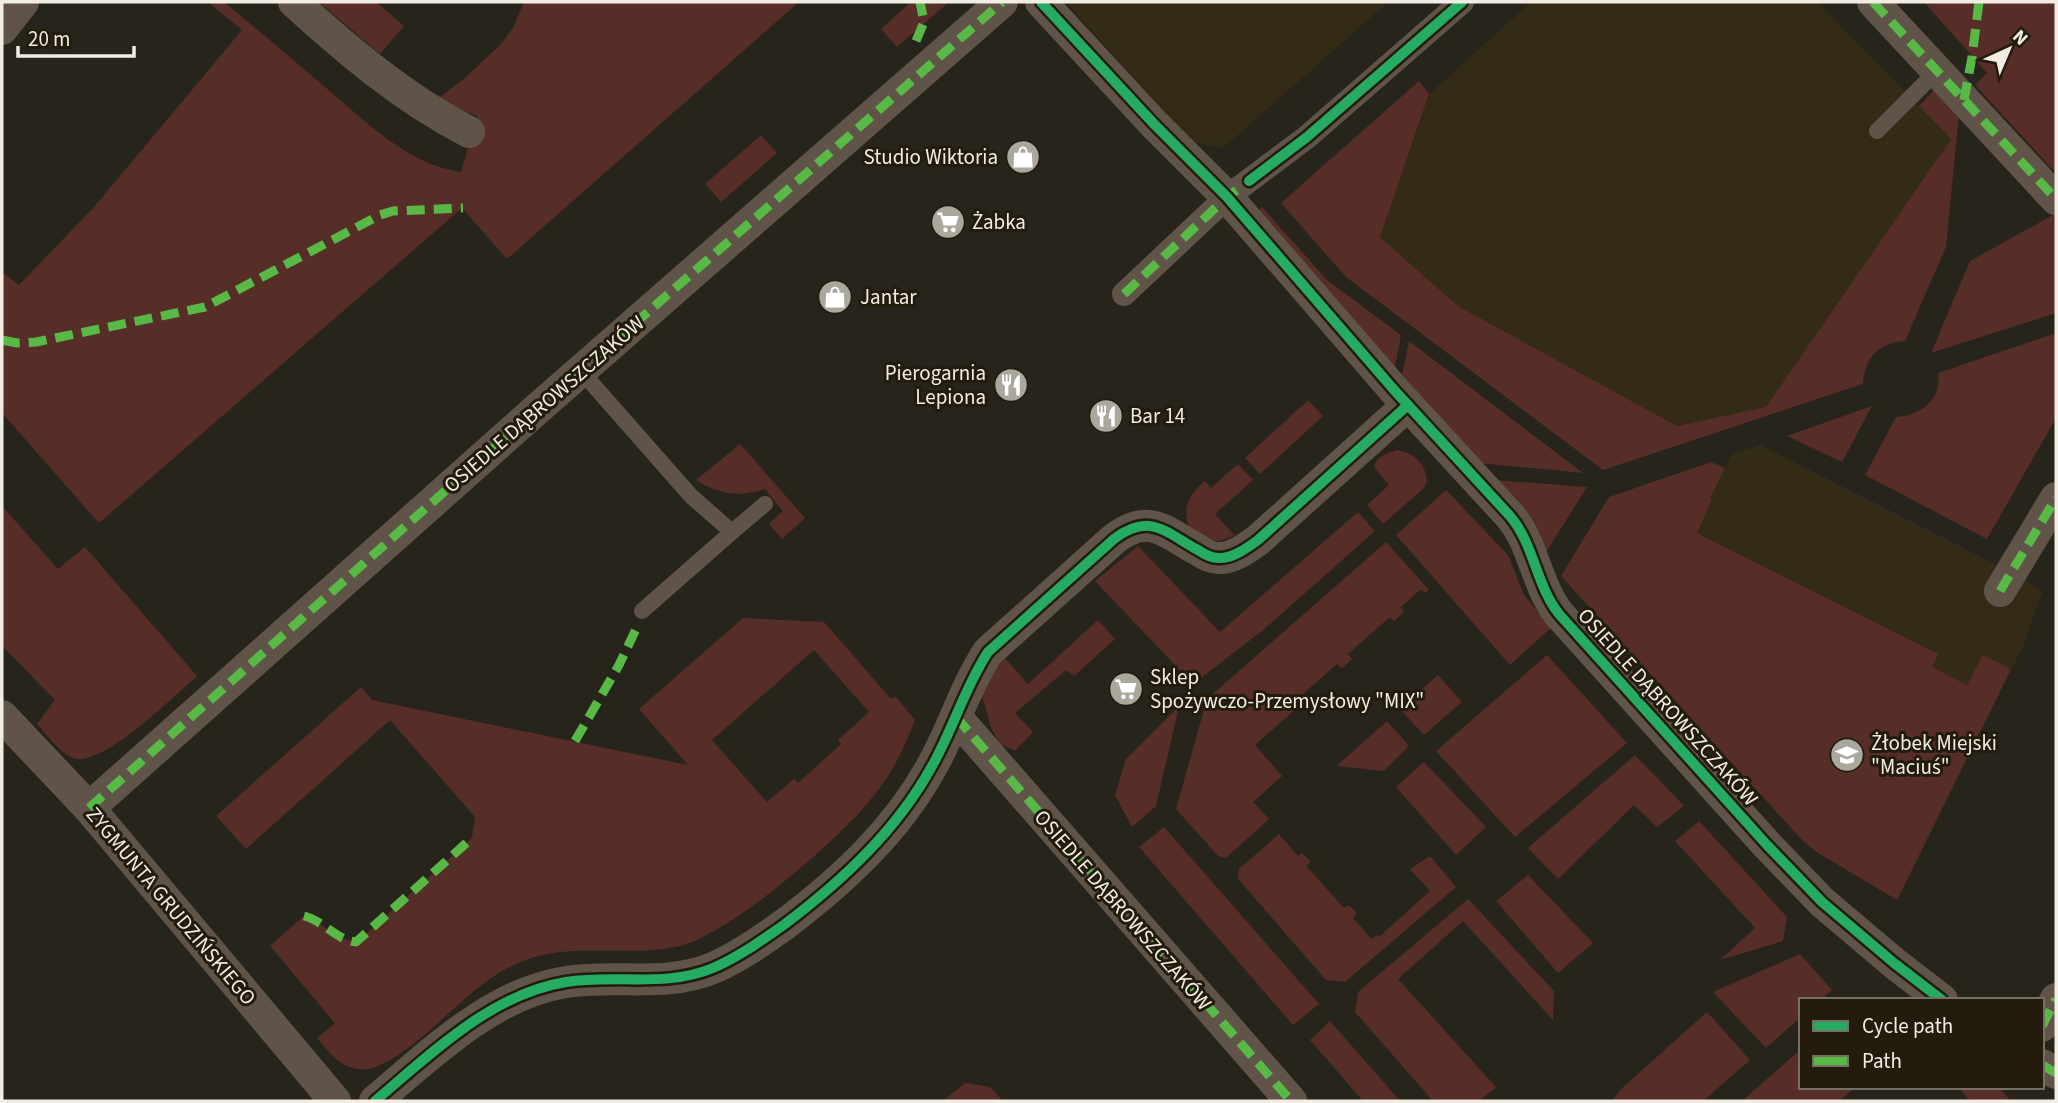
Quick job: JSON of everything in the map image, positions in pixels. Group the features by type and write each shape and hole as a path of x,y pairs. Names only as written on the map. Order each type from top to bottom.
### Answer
{"street":[{"path":"2,29 23,2"},
{"path":"294,2 343,47 398,90 469,132"},
{"name":"OSIEDLE DĄBROWSZCZAKÓW","path":"89,808 1002,2"},
{"name":"OSIEDLE DĄBROWSZCZAKÓW","path":"1041,2 1227,197 1408,405 1514,521 1550,603 1567,624 1822,902 1939,998"},
{"path":"1124,294 1227,197 1307,137 1462,2"},
{"path":"1873,2 2056,199"},
{"path":"375,1101 461,1031 497,1007 537,989 567,982 670,980 692,976 748,950 831,888 879,840 919,788 956,717 974,674 988,652 1123,533 1141,525 1157,526 1203,553 1222,558 1249,546 1292,517 1408,405"},
{"path":"2000,591 2056,498"},
{"name":"ZYGMUNTA GRUDZIŃSKIEGO","path":"2,716 89,808 335,1101"},
{"name":"OSIEDLE DĄBROWSZCZAKÓW","path":"956,717 1291,1101"},
{"path":"2044,1022 2056,999"}],"lane":[{"path":"1877,131 1937,71"},
{"path":"581,371 691,496 732,533"},
{"path":"642,611 765,504"}],"shaded area":[{"path":"208,2 224,2 384,137 421,159 461,172 477,116 452,106 440,97 502,43 513,28 524,2 799,2 507,259 462,208 99,523 2,413 2,272 19,285 94,207 242,30"},
{"path":"319,2 376,2 404,26 380,54"},
{"path":"911,2 949,2 897,47 881,29"},
{"path":"1066,2 1388,2 1223,148 1190,141"},
{"path":"1531,2 1818,2 1951,139 1766,407 1677,426 1458,306 1380,237 1429,94"},
{"path":"1924,2 2056,2 2056,173 1975,85 1987,73"},
{"path":"1419,81 1429,94 1380,237 1458,306 1677,426 1766,407 1951,139 1919,106 1935,89 1959,114 1946,247 1905,341 1887,345 1875,353 1867,366 1863,384 1603,470 1346,277 1281,203"},
{"path":"761,135 777,153 721,202 705,184"},
{"path":"1262,207 1327,280 1401,335 1395,367 1255,213"},
{"path":"2055,214 2056,313 1931,353 1970,261"},
{"path":"2056,333 2056,418 1987,539 1865,475 1896,417 1921,410 1933,399 1938,373"},
{"path":"1409,341 1583,473 1479,463 1402,375"},
{"path":"1308,400 1323,416 1260,474 1245,458"},
{"path":"1872,406 1842,462 1787,436"},
{"path":"740,444 805,518 782,539 769,524 783,511 765,489 729,493 713,489 696,480"},
{"name":"Żłobek Miejski \"Maciuś\"","path":"1761,445 2011,572 2043,591 2023,646 1897,900 1818,853 1803,841 1561,576 1609,497 1711,462 1725,468 1731,455"},
{"path":"1397,450 1418,460 1427,481 1424,488 1383,524 1367,505 1389,485 1374,467 1380,458"},
{"name":"Żłobek Miejski \"Maciuś\"","path":"1711,462 1725,468 1697,533 1938,654 1932,667 1967,685 1983,655 2011,669 1897,900 1818,853 1803,841 1561,576 1609,497"},
{"path":"1238,464 1253,480 1215,514 1234,535 1216,541 1205,538 1189,527 1186,513 1188,501 1205,481 1211,488"},
{"path":"1493,480 1587,487 1546,552"},
{"path":"1446,490 1508,555 1524,595 1551,628 1510,665 1396,535"},
{"path":"2,506 58,569 85,547 197,676 137,729 101,753 85,758 73,758 54,743 37,724 55,700 2,646"},
{"path":"1358,512 1375,531 1262,631 1193,684 1095,581 1138,546 1220,632"},
{"path":"1386,542 1429,590 1425,593 1421,589 1401,607 1404,612 1394,621 1390,617 1348,654 1352,659 1342,668 1337,664 1295,701 1299,706 1255,745 1282,776 1253,802 1269,819 1226,858 1218,856 1176,809 1207,699"},
{"path":"743,618 824,622 891,699 895,696 915,720 893,768 859,813 783,883 724,925 676,947 638,951 561,952 523,961 486,981 406,1050 384,1063 358,1069 337,1060 317,1038 335,1023 270,946 304,916 338,936 352,941 359,940 472,838 475,817 390,720 246,849 216,816 361,687 372,700 688,765 639,709","holes":["814,650 869,712 838,740 841,744 798,783 794,779 767,802 712,740"]},
{"path":"1098,620 1115,639 1074,676 1066,670 1015,713 1033,732 1015,751 1000,744 992,730 982,696 987,682 1004,657 1028,684"},
{"path":"1547,655 1627,743 1515,837 1436,751"},
{"path":"1438,675 1462,702 1424,735 1400,709"},
{"path":"1179,706 1156,806 1132,827 1115,795 1126,759"},
{"path":"1387,721 1409,746 1384,771 1337,766"},
{"path":"1635,755 1684,806 1657,827 1634,805 1558,879 1528,848"},
{"path":"1424,762 1486,827 1456,855 1396,787"},
{"path":"1699,821 1787,917 1783,941 1720,960 1755,928 1675,841"},
{"path":"1164,827 1319,1004 1293,1025 1139,847"},
{"path":"1279,834 1298,856 1302,853 1311,862 1306,866 1344,908 1349,905 1357,913 1353,918 1372,939 1377,935 1379,937 1430,891 1410,869 1430,856 1456,887 1345,982 1326,980 1238,879 1239,869"},
{"path":"1528,875 1593,943 1558,973 1496,901"},
{"path":"1468,899 1554,991 1553,1020 1463,921 1398,979 1496,1087 1479,1101 1433,1101 1355,1012 1358,992"},
{"path":"1800,954 1832,990 1822,998 1799,998 1799,1019 1766,1048 1713,992"},
{"path":"1707,1012 1750,1060 1703,1101 1612,1101 1621,1089"},
{"path":"1330,1021 1400,1101 1363,1101 1310,1040"},
{"path":"1799,1051 1799,1089 1852,1090 1839,1101 1742,1101"},
{"path":"965,1083 990,1087 1002,1100 943,1101"},
{"path":"1960,1089 2000,1089 2011,1101 1970,1101"}],"marked path":[{"path":"916,41 924,22 920,2"},
{"path":"89,808 536,410 1002,2"},
{"path":"1873,2 2056,199"},
{"path":"1964,100 1979,2"},
{"path":"1124,294 1227,197 1254,177"},
{"path":"2,340 17,343 36,342 205,307 380,215 393,211 463,208"},
{"path":"2000,591 2056,498"},
{"path":"575,741 619,665 639,623"},
{"path":"956,717 1291,1101"},
{"path":"304,916 342,938 356,942 472,838"},
{"path":"2044,1022 2056,999"},
{"path":"2044,1066 2056,1073"}],"cycle path":[{"path":"1041,2 1154,124 1227,197 1395,391 1510,516 1525,539 1545,590 1559,614 1767,845 1822,902 1939,998"},
{"path":"1249,181 1307,137 1462,2"},
{"path":"375,1101 463,1028 512,999 566,982 659,979 695,974 723,964 759,942 828,890 885,833 932,766 972,679 988,652 1114,539 1127,531 1148,526 1166,531 1210,557 1234,555 1258,540 1408,405"}],"place":[{"name":"Studio Wiktoria","path":"1023,157"},
{"name":"Żabka","path":"948,222"},
{"name":"Jantar","path":"835,297"},
{"name":"Pierogarnia Lepiona","path":"1011,385"},
{"name":"Bar 14","path":"1106,416"},
{"name":"Sklep Spożywczo-Przemysłowy \"MIX\"","path":"1126,689"},
{"name":"Żłobek Miejski \"Maciuś\"","path":"1847,755"}]}
